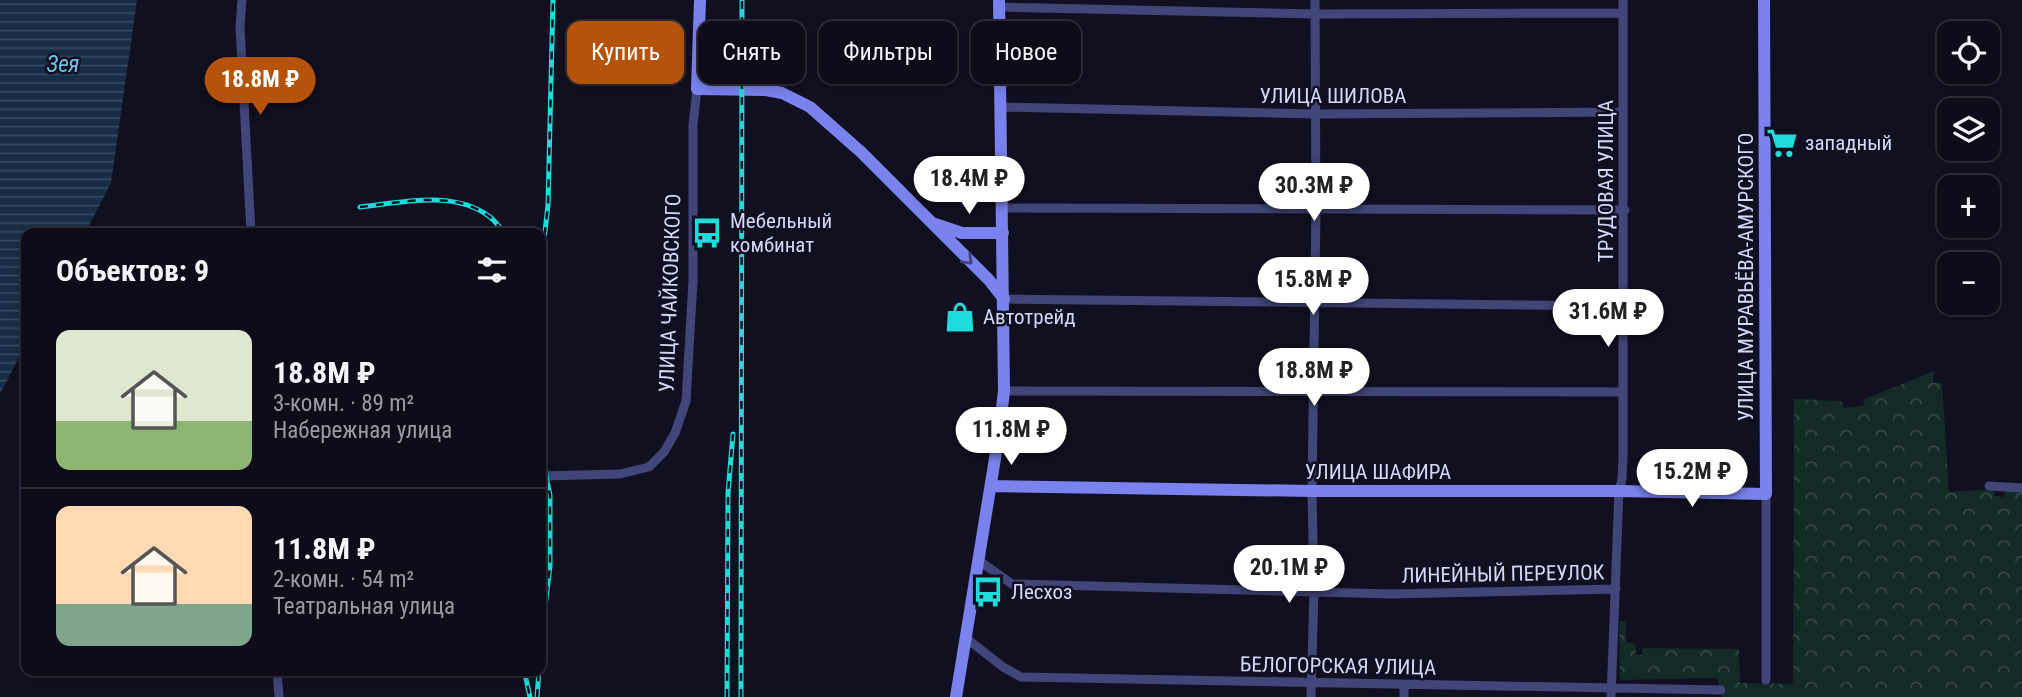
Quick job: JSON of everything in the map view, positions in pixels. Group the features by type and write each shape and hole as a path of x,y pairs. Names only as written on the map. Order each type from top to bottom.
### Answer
{"street":[{"path":"242,0 240,27 251,228"},
{"name":"УЛИЦА ЧАЙКОВСКОГО","path":"546,476 620,474 649,467 664,452 675,433 686,401 693,281 693,124 700,0"},
{"path":"1311,697 1314,591 1312,491 1315,393 1315,0"},
{"name":"ТРУДОВАЯ УЛИЦА","path":"1611,693 1619,491 1623,458 1623,0"},
{"name":"УЛИЦА МУРАВЬЁВА-АМУРСКОГО","path":"1764,0 1766,680"},
{"path":"956,697 1004,391 999,4 1315,14 1623,13"},
{"path":"697,89 766,90 793,97 810,107 862,152 989,280 1004,299"},
{"name":"УЛИЦА ШИЛОВА","path":"1000,107 1315,114 1623,112"},
{"path":"1003,208 1625,210"},
{"path":"932,222 947,230 962,233 1003,233"},
{"path":"1004,299 1623,306"},
{"path":"1004,391 1623,392"},
{"name":"УЛИЦА ШАФИРА","path":"991,486 1766,494"},
{"path":"1989,486 2022,488"},
{"name":"ЛИНЕЙНЫЙ ПЕРЕУЛОК","path":"978,560 1012,584 1391,594 1616,589"},
{"name":"БЕЛОГОРСКАЯ УЛИЦА","path":"966,638 1003,667 1021,677 1405,685 1549,692 1721,690"},
{"path":"277,676 279,697"},
{"path":"1405,685 1405,697"}],"green space":[{"path":"1934,371 1933,383 1942,383 1949,492 1994,489 1995,496 2004,497 2005,490 2022,491 2022,697 1722,697 1717,678 1620,680 1619,621 1626,621 1626,642 1635,644 1636,655 1642,655 1642,648 1739,649 1740,683 1793,682 1794,399 1841,401 1844,408 1863,406 1865,399"}],"water":[{"name":"Зея","path":"0,0 137,0 111,183 88,228 21,228 21,354 0,394"}],"railway":[{"path":"545,228 553,0"},
{"path":"741,697 742,0"},
{"path":"360,207 444,200 476,208 500,228"},
{"path":"727,697 728,493 733,434"},
{"path":"546,476 550,495 550,566 546,599"},
{"path":"525,676 530,697"},
{"path":"537,697 539,676"}],"place":[{"name":"западный","path":"1782,143"},
{"name":"Мебельный комбинат","path":"707,233"},
{"name":"Автотрейд","path":"960,317"},
{"name":"Лесхоз","path":"988,592"}]}
